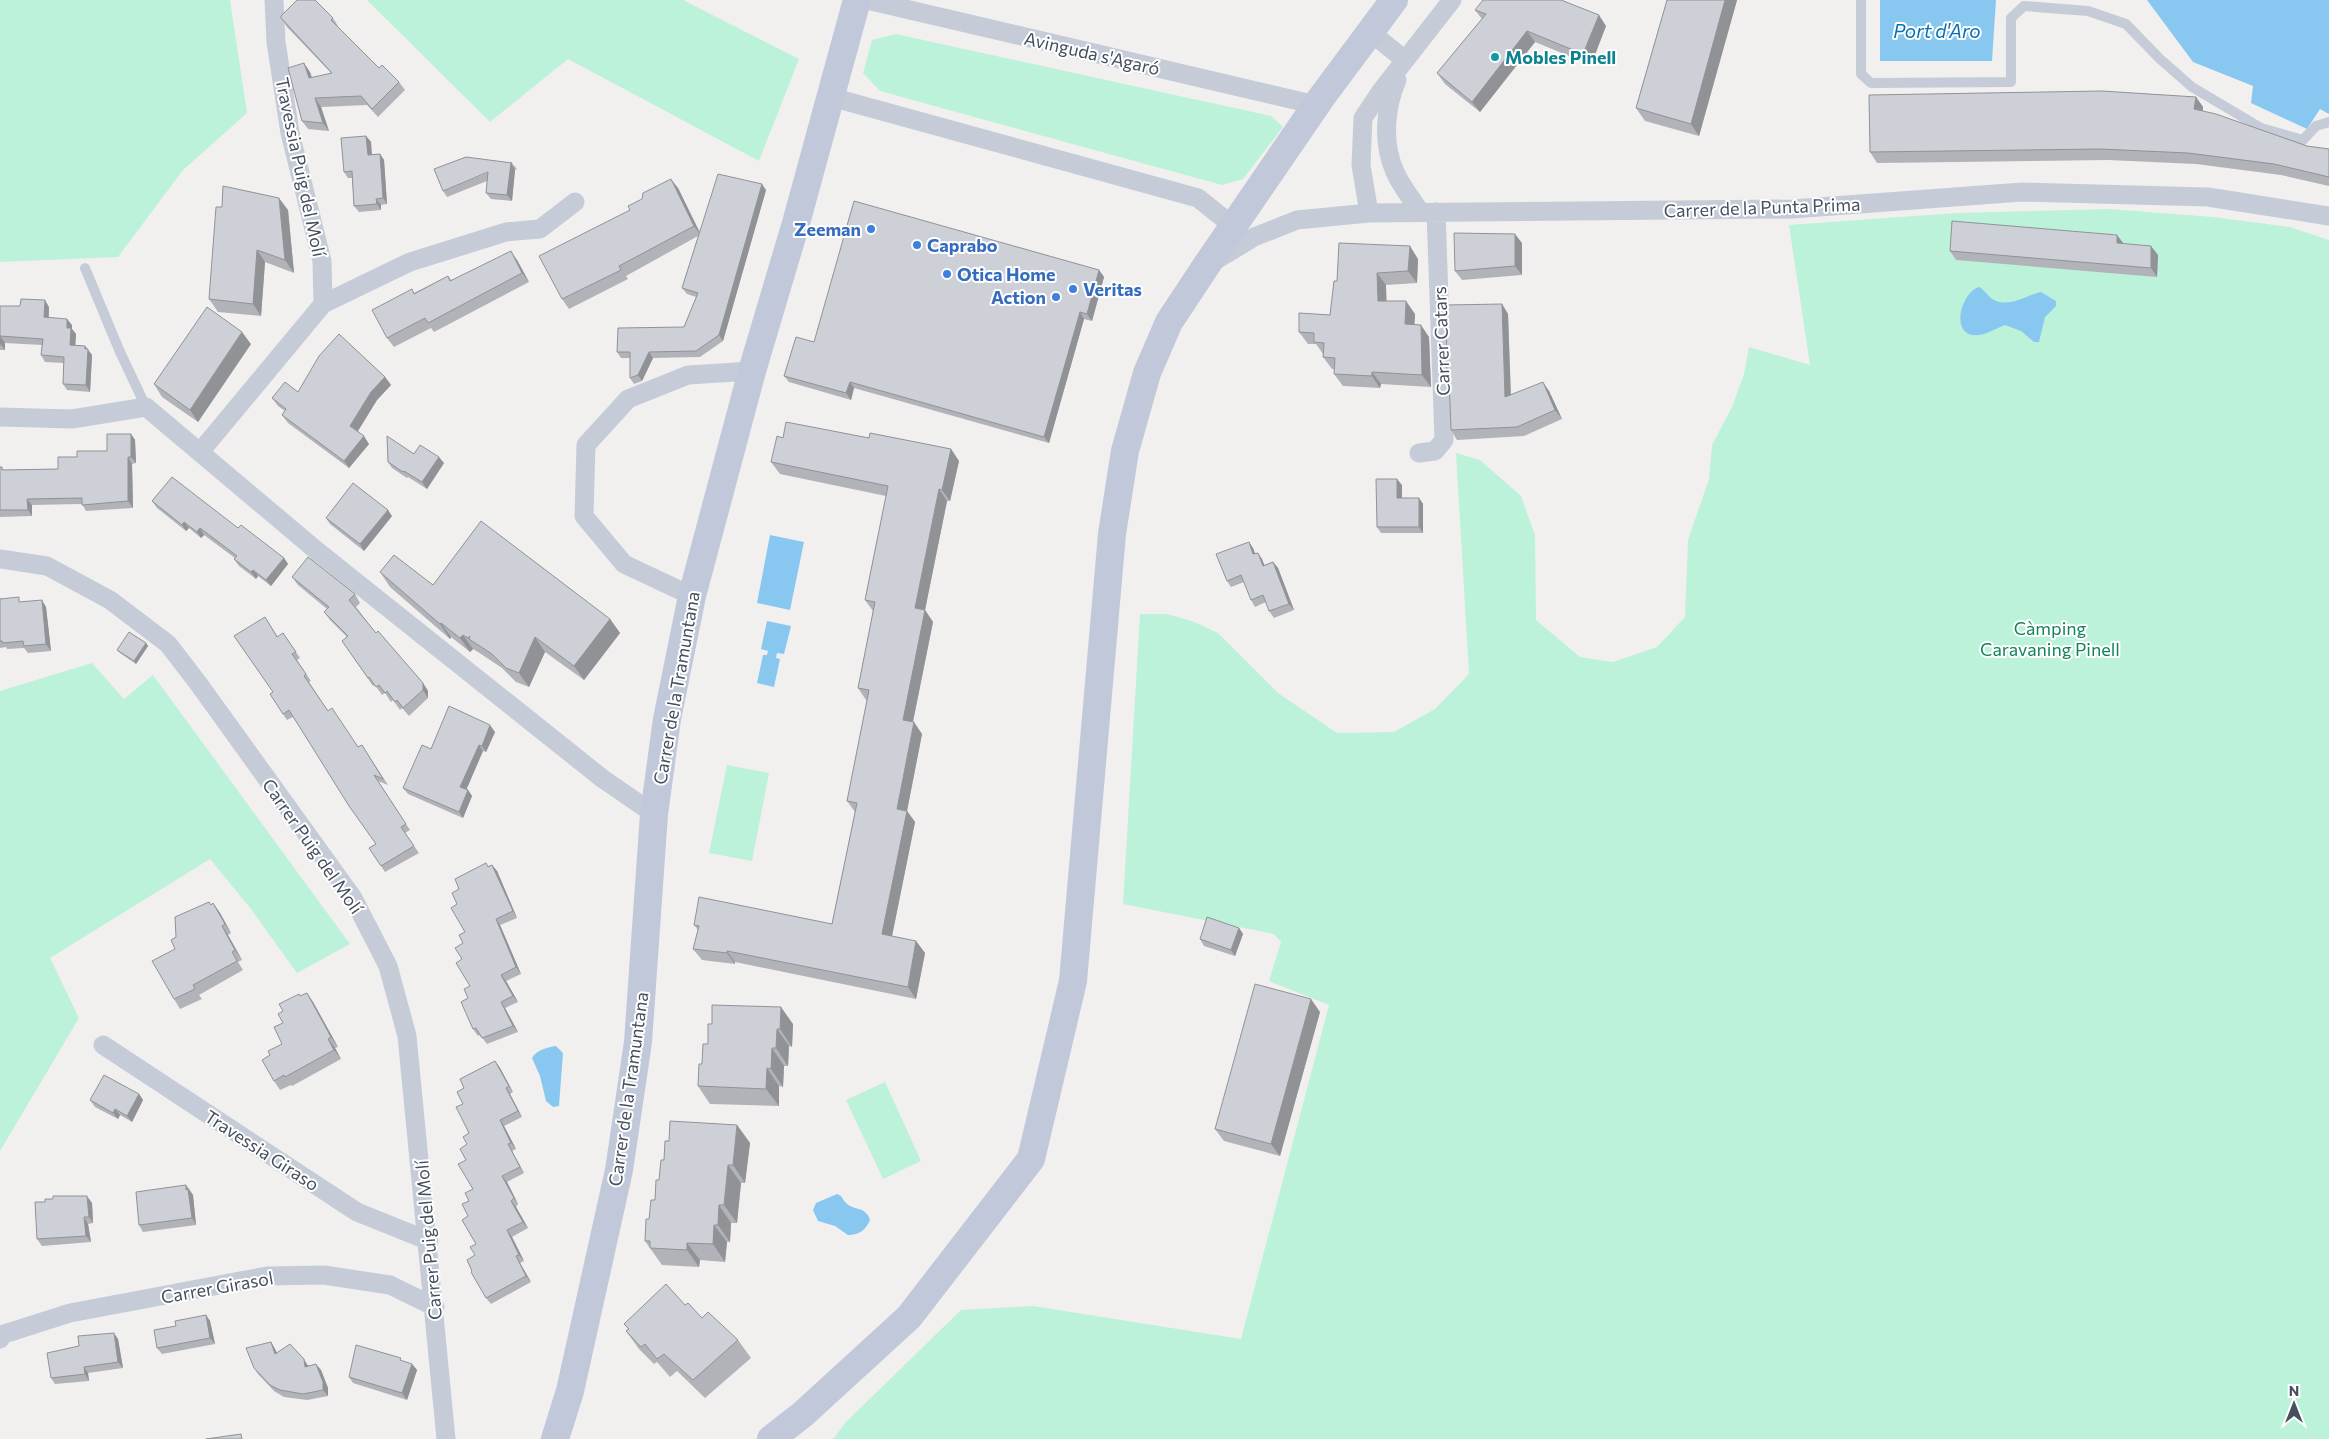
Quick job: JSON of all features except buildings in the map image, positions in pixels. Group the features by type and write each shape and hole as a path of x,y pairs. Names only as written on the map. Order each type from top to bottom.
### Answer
{"main road":[{"name":"Carrer de la Tramuntana","path":"555,1439 570,1390 621,1160 638,1042 654,814 667,719 692,596 752,371 857,0"},
{"path":"771,1439 803,1414 909,1317 1031,1159 1073,980 1112,534 1125,450 1151,364 1169,322 1206,266 1316,105 1394,0"},
{"name":"Carrer de la Tramuntana","path":"570,1390 576,1439"},
{"path":"784,1439 803,1414"}],"street":[{"name":"Travessia Puig del Molí","path":"274,0 276,42 290,132 322,261 323,304"},
{"name":"Avinguda s'Agaró","path":"867,0 1316,105"},
{"path":"1369,213 1361,165 1363,118 1452,0"},
{"path":"1370,32 1405,60"},
{"path":"1405,60 1389,98 1386,138 1394,171 1428,212"},
{"path":"831,97 1198,198 1233,226"},
{"name":"Carrer de la Punta Prima","path":"1206,266 1254,237 1297,220 1369,213 1792,209 2022,192 2208,197 2329,216"},
{"path":"200,452 323,304 410,262 506,232 540,230 576,202"},
{"name":"Carrer Catars","path":"1419,453 1435,451 1444,440 1428,212"},
{"path":"692,596 624,564 584,516 586,445 628,399 688,374 752,371"},
{"path":"0,418 72,419 146,406 325,557 602,779 654,814"},
{"name":"Carrer Puig del Molí","path":"0,559 47,566 110,600 168,644 353,898 388,966 407,1036 435,1307 446,1439"},
{"name":"Travessia Giraso","path":"103,1046 357,1212 428,1241"},
{"name":"Carrer Girasol","path":"0,1338 4,1334 70,1313 267,1276 324,1275 390,1285 435,1307"}],"lane":[{"path":"1861,0 1861,74 1871,83 2011,82 2011,18 2024,6 2088,11 2126,24 2160,59 2192,86 2261,128 2303,140 2316,126 2329,122"},
{"path":"85,268 120,352 146,406"}],"green space":[{"path":"0,0 230,0 247,113 183,170 118,257 0,262"},
{"path":"367,0 683,0 799,59 759,161 568,59 490,122"},
{"path":"896,34 1271,116 1283,127 1243,179 1222,185 880,91 863,73 872,40"},
{"name":"Càmping Caravaning Pinell","path":"2109,209 2213,217 2290,227 2329,240 2329,1439 833,1439 846,1422 961,1310 1033,1306 1241,1339 1329,1005 1269,981 1281,942 1274,934 1123,904 1140,614 1167,614 1192,621 1218,633 1278,693 1337,733 1394,732 1435,709 1469,674 1456,453 1480,460 1521,496 1535,535 1536,620 1580,657 1613,662 1657,647 1685,617 1688,540 1709,479 1712,445 1732,407 1744,374 1749,347 1810,365 1789,225 1956,213"},
{"path":"92,663 124,699 153,675 350,944 297,973 251,909 210,859 50,958 79,1018 0,1151 0,691"},
{"path":"727,765 769,773 752,861 709,853"},
{"path":"885,1082 921,1161 883,1179 846,1100"}],"water":[{"name":"Port d'Aro","path":"1880,0 1996,0 1992,61 1880,61"},
{"path":"2147,0 2329,0 2329,114 2320,109 2307,129 2251,103 2253,86 2193,62"},
{"path":"1979,287 1992,299 2000,302 2012,302 2041,292 2056,301 2056,306 2045,317 2039,342 2034,342 2021,331 2005,325 1979,335 1970,334 1964,330 1961,323 1963,306 1972,291"},
{"path":"770,535 804,542 790,610 757,603"},
{"path":"767,621 791,626 784,654 777,653 776,658 780,659 774,687 757,683 763,655 767,655 768,651 761,649"},
{"path":"556,1046 563,1053 559,1106 553,1107 546,1101 540,1076 532,1058 539,1051"},
{"path":"837,1194 849,1205 866,1213 870,1220 862,1231 848,1235 835,1226 818,1221 813,1210 816,1203"}],"place":[{"name":"Mobles Pinell","path":"1495,57"},
{"name":"Zeeman","path":"871,229"},
{"name":"Caprabo","path":"917,245"},
{"name":"Otica Home","path":"947,274"},
{"name":"Veritas","path":"1073,289"},
{"name":"Action","path":"1056,297"}]}
